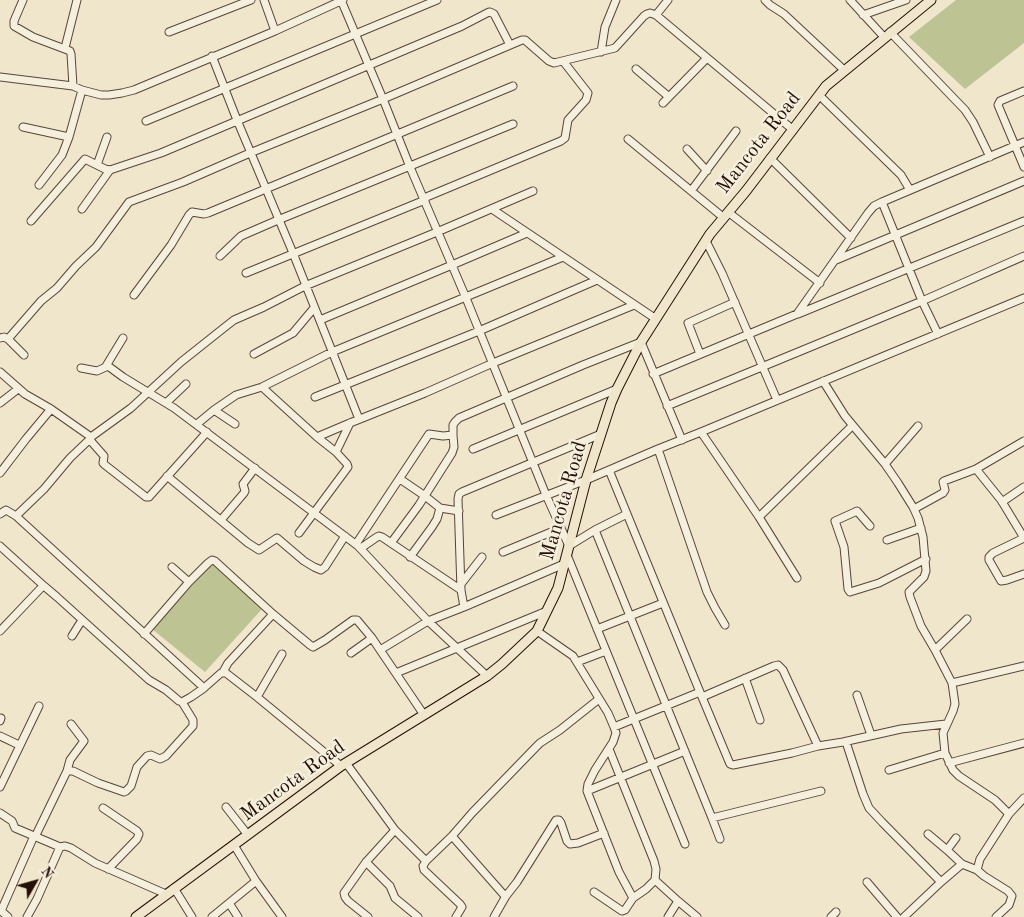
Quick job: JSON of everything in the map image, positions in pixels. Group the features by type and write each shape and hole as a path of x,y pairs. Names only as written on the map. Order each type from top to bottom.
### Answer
{"main road":[{"name":"Mancota Road","path":"136,917 343,765 486,676 502,664 537,631 558,588 586,480 617,388 641,342 706,241 818,95 844,70 931,0"}],"street":[{"path":"23,0 13,24 15,28 68,50 72,54 73,86"},
{"path":"64,48 77,0"},
{"path":"169,32 251,0"},
{"path":"264,0 275,31"},
{"path":"0,76 73,86 82,90 109,95 122,93 134,90 275,31 342,0 561,528 597,629 685,844"},
{"path":"146,121 437,0"},
{"path":"601,52 605,27 616,0"},
{"path":"656,15 668,0"},
{"path":"765,0 786,16 844,70"},
{"path":"850,0 863,15 887,35 966,110 990,157"},
{"path":"863,15 906,0"},
{"path":"31,220 85,159 105,170 110,170 161,152 369,66 462,26 488,12 494,14 510,44"},
{"path":"24,354 4,338 41,301 57,288 96,246 129,202 183,182 522,40 525,40 550,63 554,63 617,47 650,13 656,15 792,129"},
{"path":"212,56 359,419"},
{"path":"663,103 707,58"},
{"path":"246,273 566,138 568,120 586,100 588,94 563,61"},
{"path":"636,69 669,97"},
{"path":"134,295 171,245 192,212 208,213 513,86"},
{"path":"39,185 62,155 82,90"},
{"path":"1024,91 1000,101 998,104 1024,167"},
{"path":"818,95 900,175 910,190"},
{"path":"220,256 241,236 513,124"},
{"path":"23,127 69,137"},
{"path":"691,191 736,131"},
{"path":"97,165 107,137"},
{"path":"628,139 691,191 820,283"},
{"path":"798,314 871,209 882,202 1024,142"},
{"path":"687,149 707,171"},
{"path":"770,158 851,238"},
{"path":"82,209 110,170"},
{"path":"836,260 1024,181"},
{"path":"16,516 44,489 90,438 131,408 234,320 264,308 305,286 533,191"},
{"path":"882,202 922,301 938,334"},
{"path":"492,209 656,319"},
{"path":"653,374 1024,220"},
{"path":"320,320 528,233"},
{"path":"706,241 722,273 777,400"},
{"path":"667,406 922,301 1024,256"},
{"path":"197,424 236,396 262,387 332,352 563,257"},
{"path":"315,397 479,331 597,280"},
{"path":"496,515 586,480 658,448 702,432 1024,298"},
{"path":"700,354 688,322 734,302"},
{"path":"317,438 634,305"},
{"path":"254,354 293,333 314,308"},
{"path":"81,368 97,371 106,366 123,338"},
{"path":"391,543 425,496 452,453 454,447 453,425 456,420 641,342 682,440"},
{"path":"106,366 197,424 359,546 428,622 486,676"},
{"path":"0,372 18,389 51,409 90,438 104,456 103,463 146,497 151,496 206,432"},
{"path":"823,381 836,404 852,426 885,464 904,491 921,528 926,559 926,574 909,592 921,626 952,683 955,695 953,712 943,733 945,753 953,770 959,776 995,800 1009,814"},
{"path":"166,403 186,384"},
{"path":"262,387 317,438 336,452 348,467 299,533"},
{"path":"473,449 617,388"},
{"path":"0,403 18,389"},
{"path":"0,473 51,409"},
{"path":"214,410 235,424"},
{"path":"336,452 350,423"},
{"path":"759,517 852,426"},
{"path":"885,464 918,426"},
{"path":"702,432 797,578"},
{"path":"359,546 368,526 429,434 453,435"},
{"path":"464,607 461,587 459,494 601,434"},
{"path":"914,510 942,494 944,480 976,469 1024,442"},
{"path":"658,448 707,592 725,625"},
{"path":"221,520 244,493 243,484 255,468"},
{"path":"976,469 1002,502 1024,538 993,553 989,557 1002,581 1024,574"},
{"path":"609,470 730,764 733,765 818,746 846,742 901,728 946,724"},
{"path":"167,476 257,550 261,550 277,538 304,561 319,569 323,569 346,536"},
{"path":"400,479 440,508 459,511"},
{"path":"1002,502 1024,487"},
{"path":"410,557 437,520 440,508"},
{"path":"0,514 6,510 16,516 204,688"},
{"path":"870,526 858,511 836,521 844,547 848,589 850,592 879,583 926,559"},
{"path":"568,550 595,530 627,514"},
{"path":"368,526 379,536 410,557 461,587"},
{"path":"503,552 561,528"},
{"path":"887,540 921,528"},
{"path":"595,530 720,839"},
{"path":"359,546 379,536"},
{"path":"0,546 149,680 182,702 193,720 193,726 163,758 149,755 143,759 137,767 131,786 126,792 98,783 73,771 66,771"},
{"path":"461,587 482,557"},
{"path":"144,634 189,582 212,560 313,647 354,619 359,622 424,715"},
{"path":"380,650 428,622 564,564"},
{"path":"172,567 189,582"},
{"path":"0,631 44,586"},
{"path":"597,629 663,603"},
{"path":"396,673 547,611"},
{"path":"182,702 204,688 223,672 228,663 273,614"},
{"path":"935,650 967,619"},
{"path":"72,636 82,620"},
{"path":"537,631 568,652 577,662 614,727 616,734 609,749 595,770 588,784 587,791 619,872 633,898"},
{"path":"351,653 372,638"},
{"path":"577,662 606,651"},
{"path":"257,697 282,654"},
{"path":"614,727 666,705 778,665 781,667 818,746"},
{"path":"952,683 1024,666"},
{"path":"223,672 343,765 395,830 426,861"},
{"path":"745,678 760,720"},
{"path":"857,695 871,735"},
{"path":"456,917 462,907 424,870 426,861 540,743 560,730 599,699"},
{"path":"0,787 39,706"},
{"path":"8,917 0,910 70,760 84,740 71,724"},
{"path":"0,736 20,745"},
{"path":"846,742 869,808 941,882"},
{"path":"949,762 1024,743"},
{"path":"594,892 622,911 625,910 633,898 655,880 656,869 654,861 609,749"},
{"path":"587,791 685,751"},
{"path":"889,770 945,753"},
{"path":"712,818 821,791"},
{"path":"976,870 980,859 1009,814 1024,798"},
{"path":"226,807 248,836"},
{"path":"103,808 139,834 137,839 108,869"},
{"path":"0,812 12,821 15,828 60,847 72,848 95,863 166,894"},
{"path":"494,917 556,820 559,820 561,823 569,844 578,843 604,833"},
{"path":"368,917 348,901 344,893 366,862 395,830"},
{"path":"928,834 962,864 976,870 1008,891 1012,896 1009,905 996,917"},
{"path":"452,836 506,896"},
{"path":"947,850 956,838"},
{"path":"234,845 256,882 282,917"},
{"path":"27,917 60,847"},
{"path":"366,862 390,886 395,898 418,917"},
{"path":"904,917 962,864"},
{"path":"655,880 697,917"},
{"path":"212,917 256,882"},
{"path":"867,882 897,917"},
{"path":"174,888 192,917"},
{"path":"668,917 678,901"},
{"path":"229,903 238,917"}],"green space":[{"path":"956,0 1024,0 1024,43 965,89 909,37"},
{"path":"212,564 262,609 205,672 152,629"}]}
